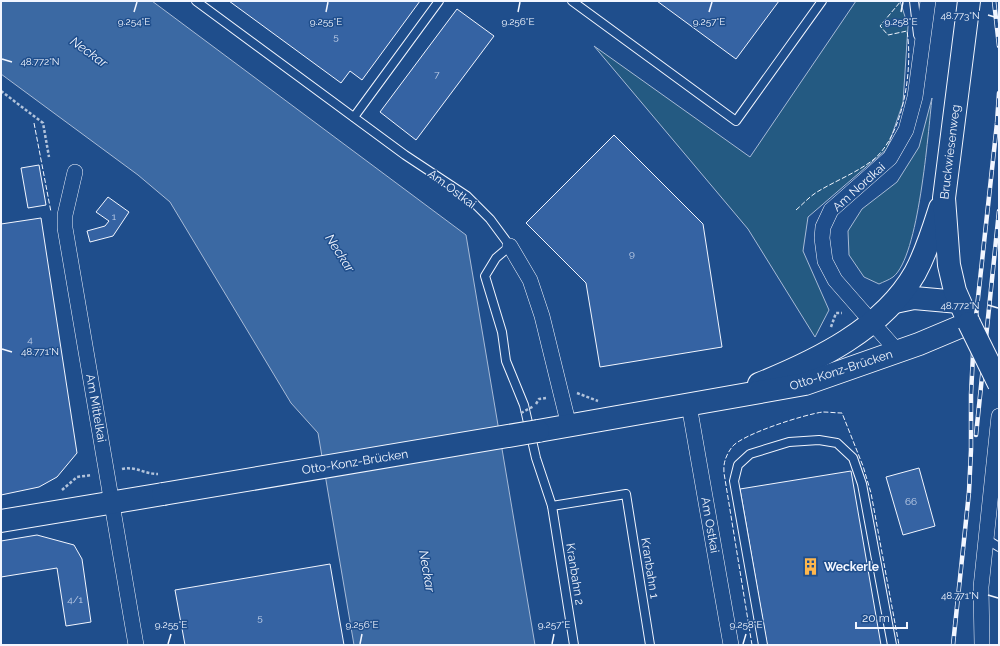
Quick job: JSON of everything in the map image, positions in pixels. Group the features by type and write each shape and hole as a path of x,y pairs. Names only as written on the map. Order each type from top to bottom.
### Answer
{"main road":[{"name":"Bruckwiesenweg","path":"969,1 944,198 949,265 959,302 999,384"},
{"name":"Otto-Konz-Brücken","path":"800,376 847,340 867,317 895,302 915,273 924,254 944,198"},
{"path":"895,302 914,298 959,302"},
{"name":"Otto-Konz-Brücken","path":"1,521 112,502 161,484 538,431 699,403 898,352 970,323"}],"street":[{"name":"Am Nordkai","path":"898,352 828,270 822,249 823,232 826,219 838,203 883,165 896,150 906,130 911,114 921,58 928,1"},
{"name":"Am Mittelkai","path":"75,172 66,209 65,228 136,645"},
{"name":"Am Ostkai","path":"510,246 530,280 542,316 568,426"},
{"name":"Am Ostkai","path":"699,403 731,645"},
{"path":"982,645 981,586 999,416"}],"lane":[{"name":"Am Ostkai","path":"196,1 405,155 467,196 490,219 510,246"},
{"path":"354,117 439,1"},
{"path":"572,1 736,121 822,1"},
{"path":"914,1 921,58"},
{"name":"Kranbahn 2","path":"510,246 496,258 485,276 503,335 506,361 524,405 536,458 552,506 574,645"},
{"path":"762,645 734,481 738,465 750,454 789,442 819,440 836,443 853,458 862,484 892,645"},
{"name":"Kranbahn 1","path":"552,506 626,494 650,645"},
{"path":"986,539 999,547"}],"path":[{"path":"1,91 44,123 50,157"},
{"path":"829,329 836,313 856,312 867,317"},
{"path":"534,406 539,399 579,392 598,401 606,400"},
{"path":"54,492 62,490 77,477 132,467 161,484"}],"shaded area":[{"path":"856,1 900,1 908,26 903,103 887,149 808,217 803,251 829,310 815,337 748,229 594,46 750,157"},
{"path":"932,98 921,193 910,246 902,265 893,277 879,284 864,277 849,255 848,231 862,209 897,182 919,147"}],"water":[{"name":"Neckar","path":"1,1 152,1 466,235 535,645 354,645 318,433 291,403 170,202 138,175 1,74"}],"building":[{"path":"229,1 420,1 362,80 350,71 341,83"},
{"path":"657,1 779,1 736,59"},
{"path":"457,9 494,36 416,140 380,112"},
{"path":"614,135 703,224 722,347 600,367 586,283 526,223"},
{"path":"39,165 46,205 28,208 21,168"},
{"path":"108,197 129,212 113,236 90,242 87,231 105,226 109,221 96,212"},
{"path":"41,218 77,453 57,477 39,487 1,495 1,224"},
{"path":"919,468 935,526 903,535 886,477"},
{"name":"Weckerle","path":"851,471 881,645 767,645 740,489"},
{"path":"37,535 74,545 82,559 91,622 66,626 57,568 1,577 1,541"},
{"path":"330,564 344,645 185,645 175,590"}],"railway":[{"path":"994,1 999,46"},
{"path":"953,645 969,492 974,335 999,93"},
{"path":"976,435 999,211"}],"fence":[{"path":"796,210 817,192 860,169 873,160 884,149 892,134 899,118 904,100 909,63 909,46 907,31 888,35 880,26 901,1"},
{"path":"34,123 51,212"},
{"path":"752,645 724,473 725,459 732,447 748,436 803,416 823,412 842,413 863,466 871,493 899,645"}],"place":[{"name":"Weckerle","path":"811,567"}]}
